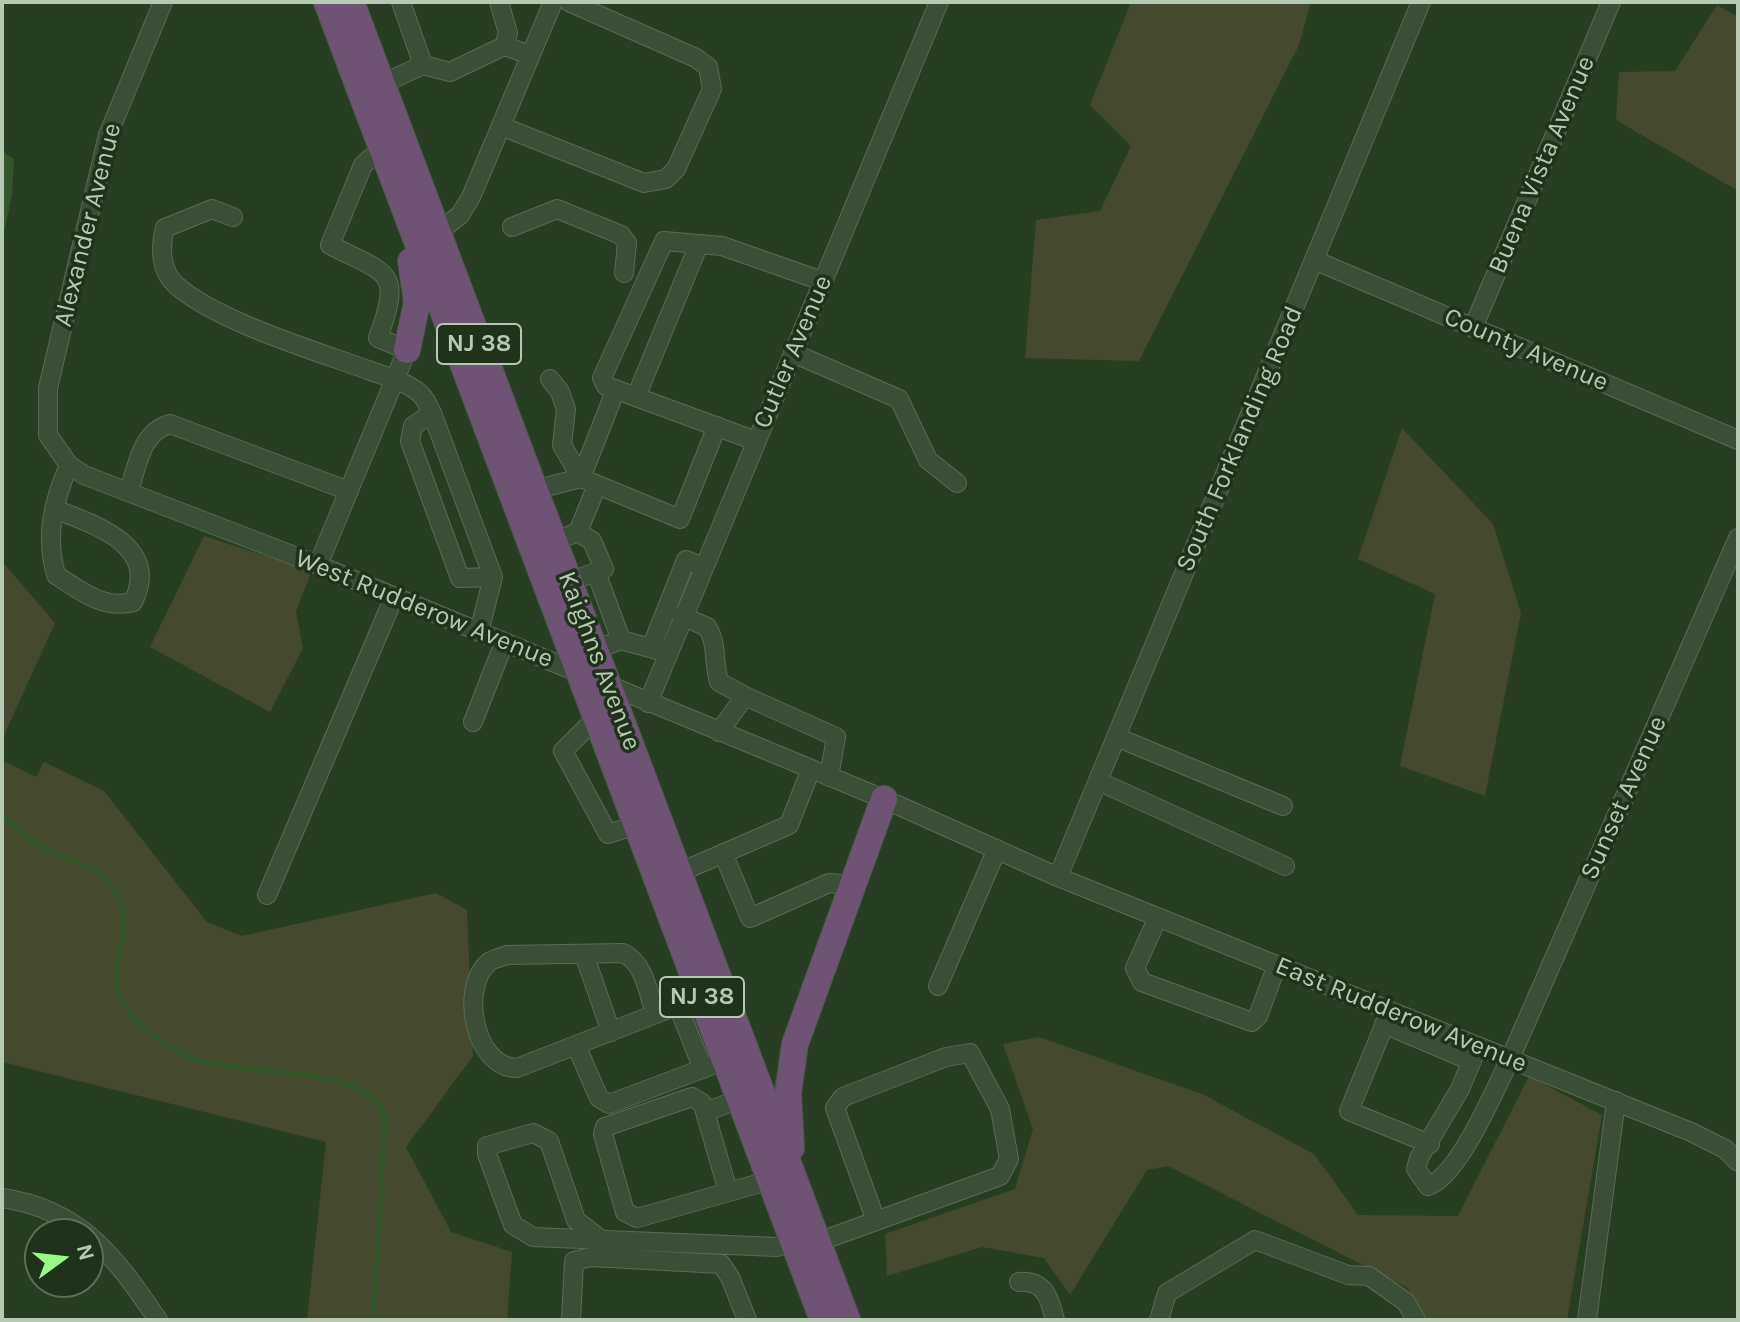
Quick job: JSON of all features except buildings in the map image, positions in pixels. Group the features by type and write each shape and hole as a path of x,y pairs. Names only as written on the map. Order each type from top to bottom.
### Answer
{"highway":[{"name":"Kaighns Avenue","path":"327,2 637,825 690,1001 714,1065 740,1099 782,1178"},
{"name":"Kaighns Avenue","path":"351,2 534,490 566,537 569,582 678,873 782,1178 806,1242 847,1320"},
{"path":"395,183 417,289 407,350"},
{"path":"782,1178 791,1060 884,799"},
{"name":"Kaighns Avenue","path":"806,1242 823,1320"}],"street":[{"name":"Alexander Avenue","path":"63,459 48,435 45,416 55,356 108,135 163,2"},
{"path":"401,2 423,65"},
{"path":"499,2 508,33 504,46"},
{"path":"437,233 453,223 466,207 553,2"},
{"path":"501,126 644,183 666,179 676,169 712,89 708,67 696,58 569,2"},
{"name":"Cutler Avenue","path":"648,703 659,650 682,616 939,2"},
{"name":"South Forklanding Road","path":"1058,877 1421,2"},
{"name":"Buena Vista Avenue","path":"1473,328 1611,2"},
{"path":"382,84 423,65 450,72 504,46 531,55"},
{"path":"318,565 407,350 378,338 390,305 391,284 386,274 330,245 363,165 382,148"},
{"path":"233,217 212,209 165,228 160,246 167,272 174,284 254,327 395,380 422,395 432,413 493,577 479,632"},
{"path":"512,227 557,209 621,235 627,243 624,273"},
{"path":"756,441 606,386 602,378 664,241 722,246 822,281"},
{"path":"636,397 699,244"},
{"name":"County Avenue","path":"1314,260 1738,440"},
{"path":"793,353 899,399 928,460 957,483"},
{"path":"550,379 560,392 566,409 562,445 589,482"},
{"path":"569,582 604,569 592,541 566,537 589,482 616,389"},
{"path":"432,413 413,426 410,441 460,578 493,577"},
{"path":"129,492 146,440 159,427 170,424 188,428 349,491"},
{"path":"534,490 589,482 680,519 717,426"},
{"name":"West Rudderow Avenue","path":"63,459 129,492 318,565 884,799 1058,877"},
{"path":"54,509 100,527 125,542 137,562 141,587 133,602 119,606 89,597 56,575 48,545 54,509 63,459"},
{"name":"Sunset Avenue","path":"1430,1144 1416,1169 1428,1186 1444,1178 1481,1117 1510,1059 1738,538"},
{"path":"594,650 621,640 659,650 686,560 703,567"},
{"path":"596,572 621,640"},
{"path":"267,895 394,597"},
{"path":"678,873 789,825 820,773 836,737 719,682 714,666 715,646 707,627 682,616"},
{"path":"473,722 504,643"},
{"path":"719,732 745,696"},
{"path":"596,718 563,751 608,834 637,825"},
{"path":"1116,737 1283,806"},
{"path":"1098,781 1285,866"},
{"path":"938,986 997,849"},
{"path":"723,853 750,918 829,883 851,885"},
{"name":"East Rudderow Avenue","path":"1058,877 1277,965 1474,1054 1510,1059 1707,1139 1738,1162"},
{"path":"1158,917 1135,968 1142,982 1252,1022 1258,1016 1277,965"},
{"path":"655,1014 633,958 623,953 507,955 489,962 479,977 474,999 475,1021 482,1043 490,1058 504,1068 517,1068 690,1001"},
{"path":"584,954 611,1032"},
{"path":"1387,1017 1349,1111 1430,1144 1474,1054"},
{"path":"576,1045 599,1098 609,1104 714,1065"},
{"path":"599,1238 585,1231 576,1220 549,1141 533,1133 487,1146 487,1154 513,1225 520,1232 533,1237 777,1247 806,1242 876,1221 1000,1176 1009,1159 1000,1109 970,1053 946,1057 843,1097 835,1108 876,1221"},
{"path":"728,1191 702,1103 692,1097 610,1122 603,1134 625,1212 631,1216 782,1178"},
{"path":"705,1112 740,1099"},
{"path":"1587,1320 1616,1101"},
{"path":"2,1198 26,1201 80,1225 124,1270 158,1320"},
{"path":"1159,1320 1167,1293 1255,1240 1348,1275 1369,1276 1406,1302 1416,1320"},
{"path":"571,1320 574,1261 591,1257 721,1264 730,1277 747,1320"},
{"path":"1019,1282 1034,1283 1047,1292 1055,1320"}],"shaded area":[{"path":"1131,2 1311,2 1299,45 1139,361 1025,358 1036,220 1100,211 1131,146 1090,105"},
{"path":"1717,5 1738,17 1738,191 1616,120 1619,72 1675,71"},
{"path":"2,151 14,159 12,194 2,243"},
{"path":"1402,428 1493,524 1521,613 1485,796 1400,766 1435,594 1358,559"},
{"path":"204,536 312,571 296,611 303,648 270,712 150,647"},
{"path":"2,561 55,623 2,740"},
{"path":"2,760 36,777 44,762 104,791 207,922 242,936 436,893 467,910 473,1056 406,1147 451,1232 512,1252 507,1320 307,1320 326,1142 2,1062"},
{"path":"1039,1037 1202,1094 1314,1154 1358,1215 1458,1216 1529,1076 1602,1115 1567,1320 1428,1320 1408,1288 1168,1166 1147,1170 1070,1295 1044,1258 982,1247 887,1276 885,1234 1015,1189 1033,1129 1003,1044"}],"waterway":[{"path":"2,817 40,846 82,864 109,883 124,916 117,970 121,998 135,1018 165,1043 185,1055 207,1062 331,1080 358,1088 377,1102 385,1122 373,1320"}]}
